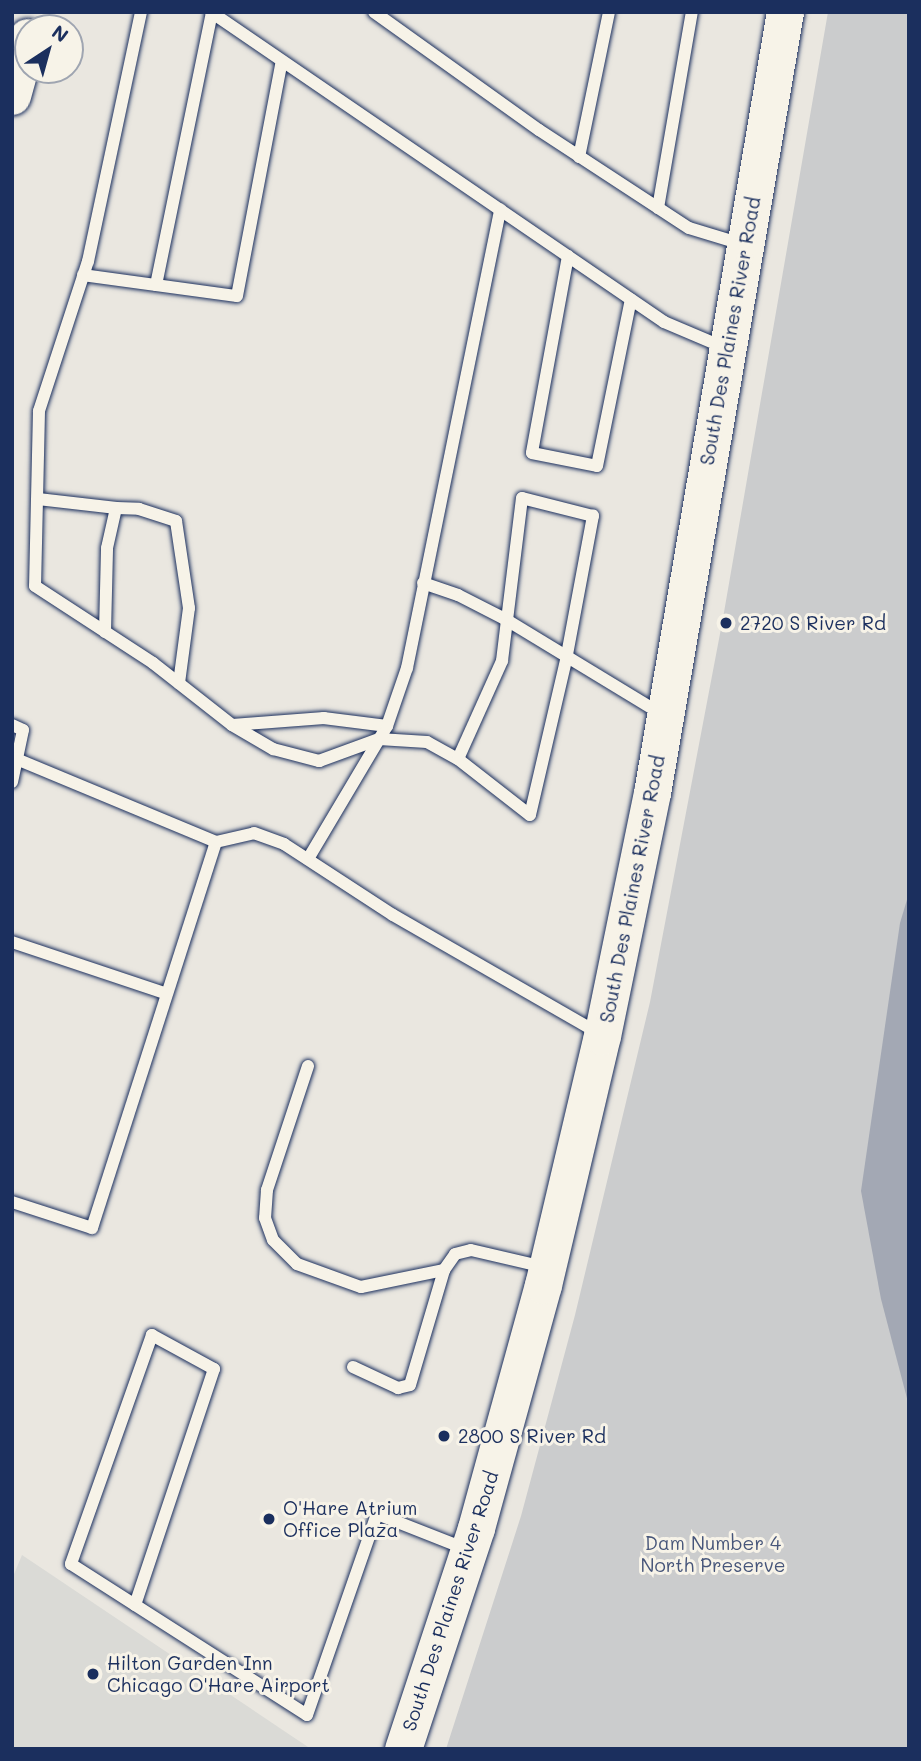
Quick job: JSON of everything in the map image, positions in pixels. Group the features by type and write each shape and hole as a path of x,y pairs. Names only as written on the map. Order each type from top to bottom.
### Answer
{"highway":[{"path":"12,31 21,12"}],"main road":[{"name":"South Des Plaines River Road","path":"403,1749 469,1551 547,1268 603,1035 665,716 786,12"}],"lane":[{"path":"141,12 83,275 39,411 34,586 178,683 232,725 273,749 319,761 379,739 427,742 458,759 530,815 566,660 593,516 522,498 505,619 502,661 458,759"},
{"path":"156,285 211,12 664,322 727,348"},
{"path":"374,12 658,208 690,228 745,245"},
{"path":"579,156 609,12"},
{"path":"658,208 692,12"},
{"path":"83,275 236,296 282,61"},
{"path":"307,859 387,726 407,668 500,209"},
{"path":"568,256 532,453 597,466 631,299"},
{"path":"38,499 139,509 177,521 189,608 178,683"},
{"path":"105,632 107,548 116,508"},
{"path":"423,583 458,595 505,619 566,660 665,716"},
{"path":"232,725 324,718 387,726"},
{"path":"12,725 23,730 12,782"},
{"path":"17,759 216,842 254,833 284,844 393,915 603,1035"},
{"path":"12,1202 92,1228 216,842"},
{"path":"12,942 167,994"},
{"path":"308,1066 267,1190 265,1218 273,1240 297,1264 361,1287 444,1270"},
{"path":"353,1367 398,1388 410,1385 444,1270 455,1254 471,1250 547,1268"},
{"path":"135,1605 214,1369 152,1335 71,1564 135,1605 307,1715 377,1514 469,1551"}],"shaded area":[{"path":"909,893 909,1406 881,1299 861,1191 900,923"},
{"name":"Hilton Garden Inn Chicago O'Hare Airport","path":"22,1555 311,1749 12,1749 12,1579"}],"green space":[{"name":"Dam Number 4 North Preserve","path":"828,12 909,12 909,1749 446,1749 521,1516 575,1315 650,1002 723,618"}],"place":[{"name":"2720 S River Rd","path":"726,623"},
{"name":"2800 S River Rd","path":"444,1436"},
{"name":"O'Hare Atrium Office Plaza","path":"269,1519"},
{"name":"Hilton Garden Inn Chicago O'Hare Airport","path":"93,1674"}]}
